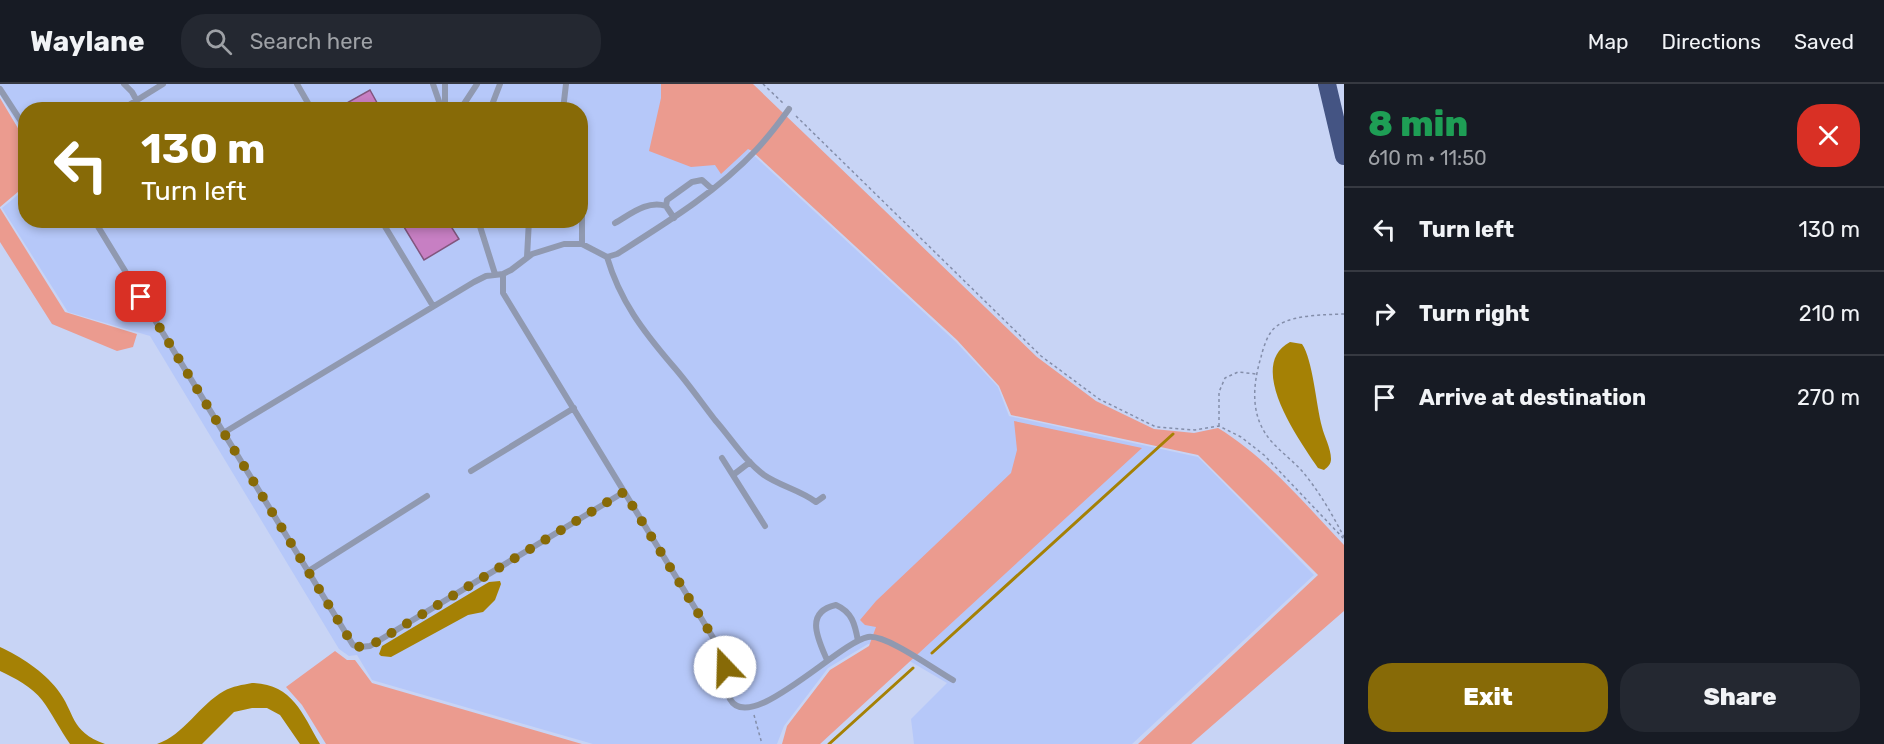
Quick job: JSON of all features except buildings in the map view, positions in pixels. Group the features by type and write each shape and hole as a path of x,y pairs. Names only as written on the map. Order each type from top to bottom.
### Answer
{"highway":[{"path":"1327,84 1344,156"}],"lane":[{"path":"124,84 136,100"},
{"path":"133,102 164,84"},
{"path":"297,84 307,102"},
{"path":"433,84 441,102"},
{"path":"444,102 445,84"},
{"path":"465,102 477,84"},
{"path":"493,102 500,84"},
{"path":"564,102 566,84"},
{"path":"0,89 18,117"},
{"path":"607,257 617,254 674,218 712,189 756,150 789,109"},
{"path":"666,206 667,200 692,182 702,180 712,189"},
{"path":"615,223 646,205 657,203 666,206 674,218"},
{"path":"99,228 225,432 307,572 352,644 357,647 367,647 624,492"},
{"path":"386,228 433,306"},
{"path":"481,228 499,274 503,293 720,649 729,698 738,707 752,708 769,702 827,660 868,637 888,640 953,680"},
{"path":"527,257 529,228"},
{"path":"582,228 582,244"},
{"path":"225,432 474,282 511,270 527,257 564,244 582,244 607,257 626,305 658,349 750,462 764,475 816,502 823,497"},
{"path":"471,471 574,408"},
{"path":"722,458 765,526"},
{"path":"733,475 750,462"},
{"path":"307,572 427,496"},
{"path":"827,660 816,630 816,620 823,609 836,605 845,609 853,620 858,641"}],"path":[{"path":"763,84 1041,356 1099,399 1156,427 1195,430 1219,426 1241,437 1264,455 1344,538"},
{"path":"1344,314 1302,317 1277,325 1269,333 1257,374 1254,401 1263,431 1312,483 1344,538"},
{"path":"1219,426 1219,392 1225,378 1238,372 1257,374"},
{"path":"752,708 762,744"}],"shaded area":[{"path":"0,84 727,84 765,135 749,151 956,342 998,387 1009,416 1198,457 1314,575 1132,744 914,744 911,719 947,683 879,643 868,644 828,668 784,726 777,744 593,744 372,680 357,655 349,656 339,649 150,336 68,312 2,208 18,195 18,228 588,228 588,102 18,102 18,125 0,95"},
{"path":"661,84 753,84 1037,357 1096,401 1154,429 1194,433 1218,428 1253,453 1344,545 1344,611 1191,744 1138,744 1318,575 1198,455 1011,415 999,386 957,340 752,151 748,149 721,174 715,165 691,167 649,151 661,98"},
{"path":"0,98 18,128 18,192 0,207"},
{"path":"0,208 65,312 137,334 133,347 117,351 52,324 0,242"},
{"path":"1290,342 1302,344 1312,371 1322,427 1331,455 1330,464 1324,470 1318,468 1289,423 1274,385 1273,368 1278,353"},
{"path":"1014,421 1142,448 820,744 782,744 787,726 830,670 869,646 876,627 865,625 860,620 876,601 1011,473 1017,450"},
{"path":"500,581 495,600 483,612 468,615 391,657 379,654 382,646 489,582"},
{"path":"0,647 39,671 57,689 79,727 93,739 105,744 70,744 38,695 23,683 0,671"},
{"path":"335,651 347,660 355,660 372,683 582,744 326,744 302,705 286,687"},
{"path":"252,683 277,689 294,702 320,744 300,744 280,715 267,708 252,708 234,712 202,744 157,744 175,734 224,691"}],"waterway":[{"path":"932,653 1173,434"},
{"path":"829,744 913,668"}],"route":[{"path":"141,297 353,645 370,646 624,492 720,649 725,667"}]}
